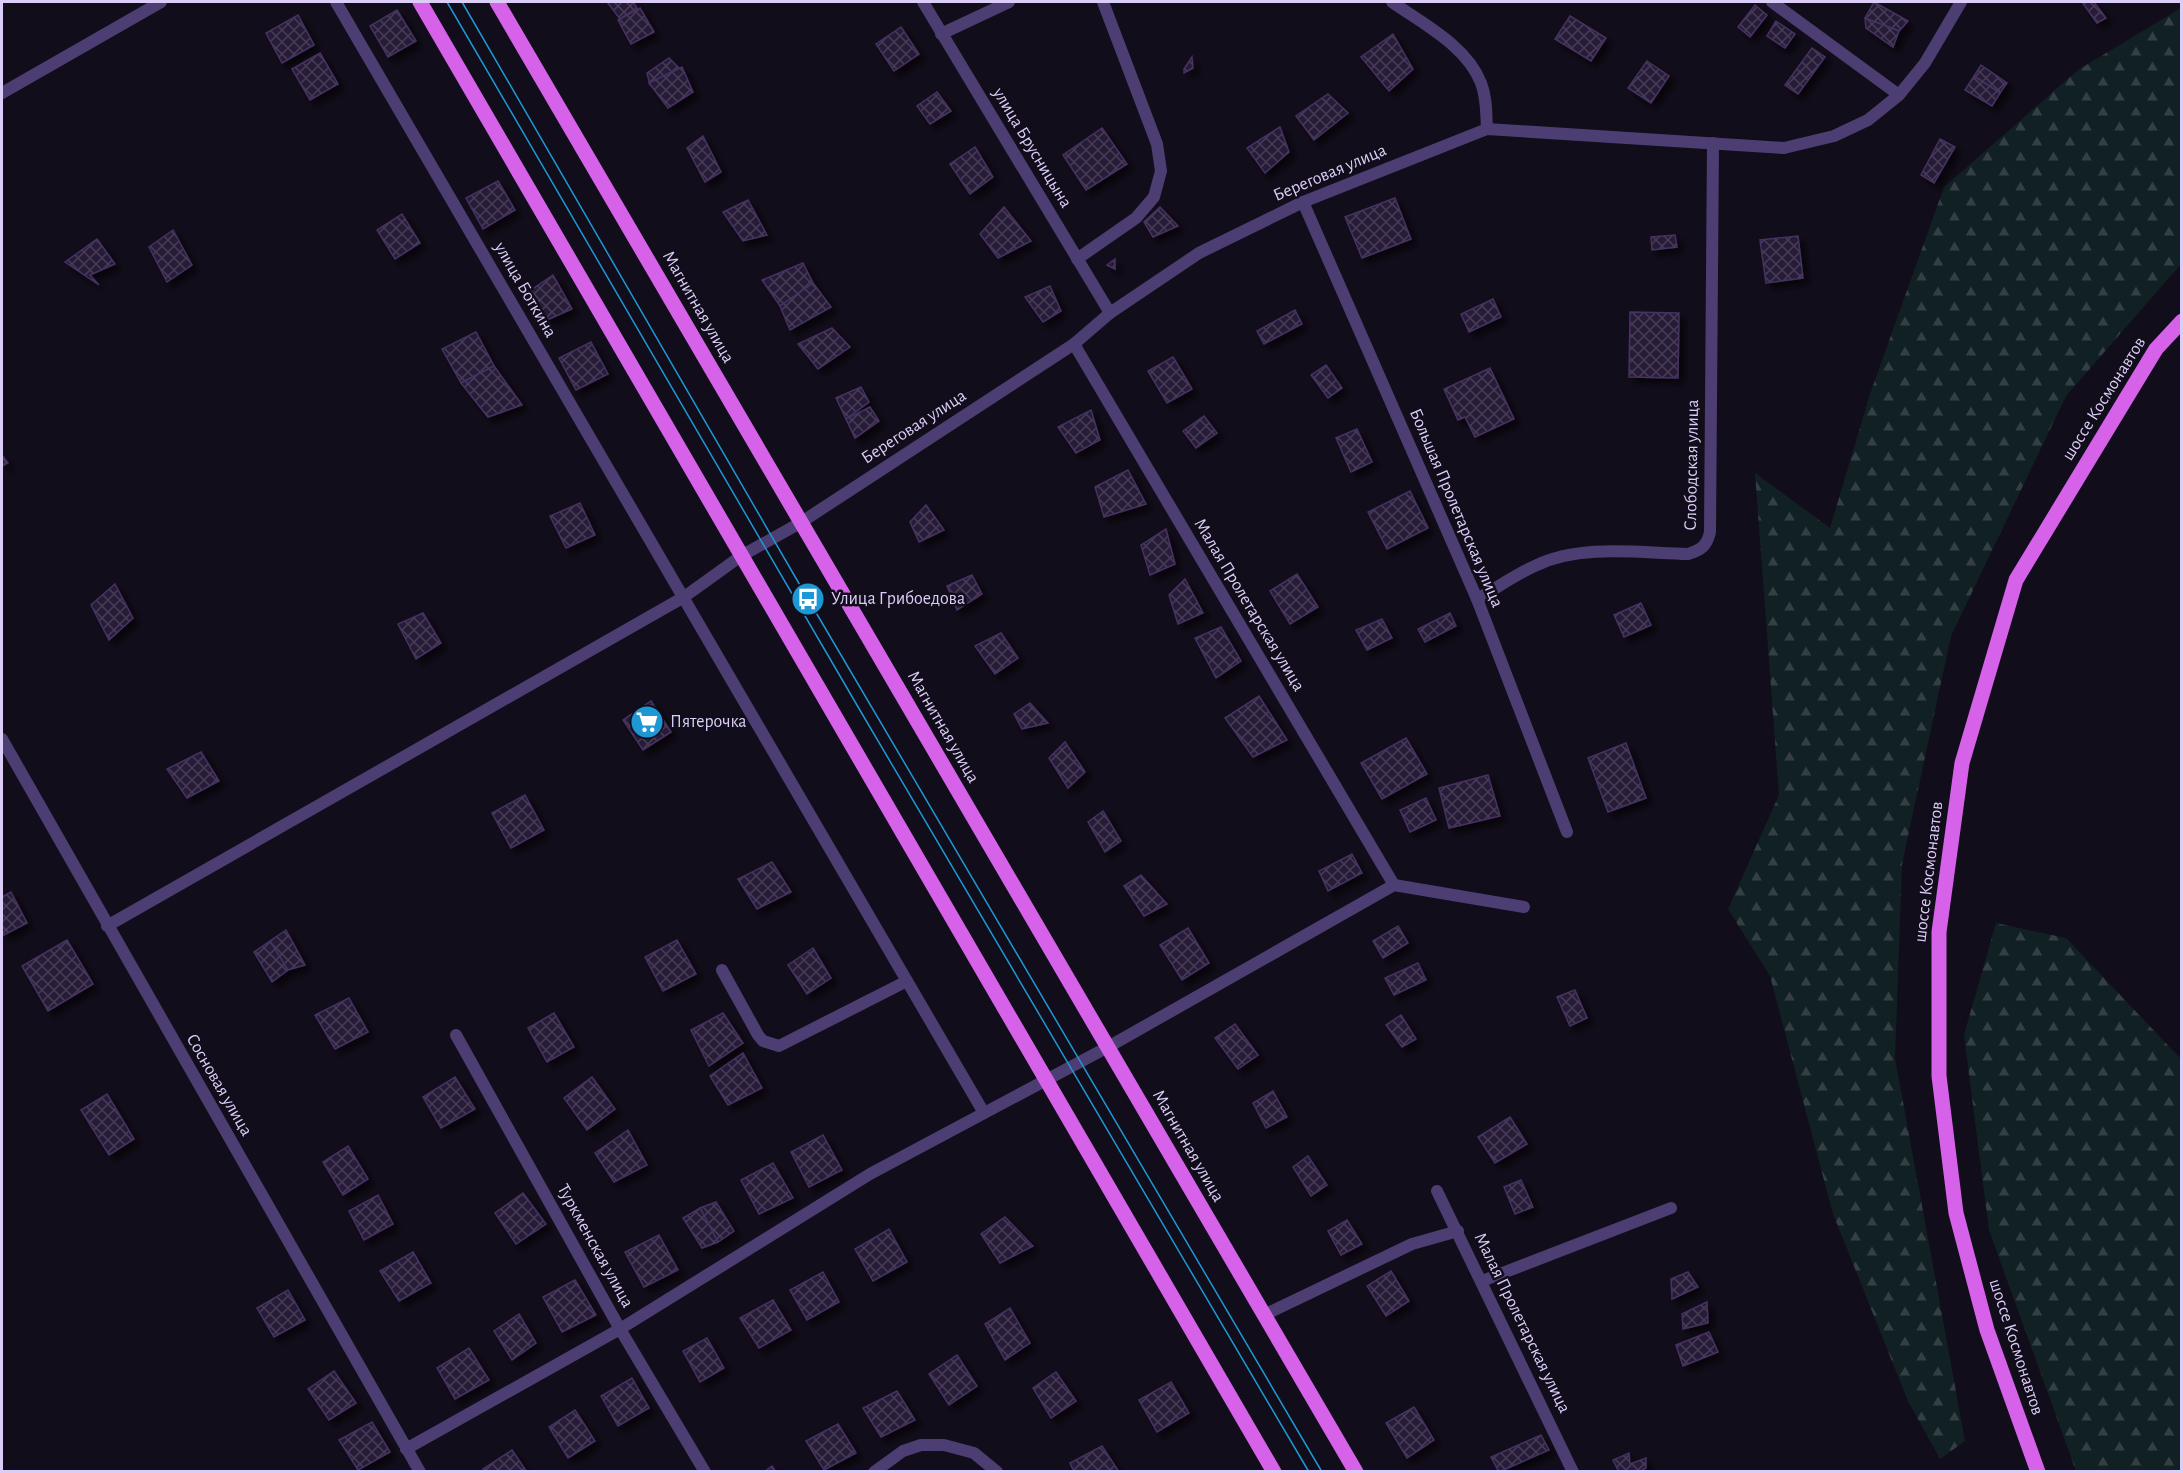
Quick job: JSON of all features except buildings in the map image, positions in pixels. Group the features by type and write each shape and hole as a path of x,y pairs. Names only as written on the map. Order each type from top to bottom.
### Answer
{"main road":[{"path":"420,2 1274,1472"},
{"name":"Магнитная улица","path":"497,2 1356,1472"},
{"name":"шоссе Космонавтов","path":"2038,1472 1988,1330 1956,1213 1939,1076 1939,932 1962,762 2016,580 2156,350 2181,321"}],"street":[{"path":"2,93 161,2"},
{"name":"улица Боткина","path":"336,2 984,1113"},
{"name":"улица Брусницына","path":"923,2 1110,313"},
{"path":"941,34 1009,2"},
{"path":"1077,259 1136,218 1154,197 1161,171 1156,144 1103,2"},
{"path":"1392,2 1445,39 1465,57 1481,81 1486,100 1486,129"},
{"path":"1772,2 1899,95"},
{"name":"Береговая улица","path":"107,926 684,597 741,556 801,523 1074,344 1110,313 1199,253 1303,202 1486,129 1784,148 1834,136 1868,120 1899,95 1925,63 1961,2"},
{"name":"Слободская улица","path":"1477,599 1537,564 1561,556 1584,552 1688,554 1701,549 1708,541 1710,532 1713,143"},
{"name":"Большая Пролетарская улица","path":"1303,202 1477,599 1567,832"},
{"name":"Малая Пролетарская улица","path":"1074,344 1394,885"},
{"name":"Сосновая улица","path":"2,739 420,1472"},
{"path":"406,1449 620,1329 870,1174 1108,1047 1394,885 1524,907"},
{"path":"722,970 758,1035 763,1041 779,1046 907,981"},
{"name":"Туркменская улица","path":"456,1035 620,1329 705,1472"},
{"name":"Малая Пролетарская улица","path":"1437,1191 1573,1472"},
{"path":"1482,1281 1671,1208"},
{"path":"1264,1315 1412,1244 1458,1231"},
{"path":"874,1472 903,1451 921,1445 944,1445 974,1453 997,1472"}],"green space":[{"path":"2181,8 2181,264 2066,396 1951,636 1902,864 1895,1058 1965,1441 1940,1459 1908,1401 1833,1214 1770,976 1728,909 1779,795 1755,473 1830,528 1870,394 1944,187 2078,70"},
{"path":"1996,923 2066,938 2181,1059 2181,1471 2076,1471 1989,1230 1964,1035"}],"tram line":[{"path":"447,2 861,712 1309,1472"},
{"path":"462,2 808,599 1322,1472"}],"place":[{"name":"Улица Грибоедова","path":"808,599"},
{"name":"Пятерочка","path":"647,722"}]}
